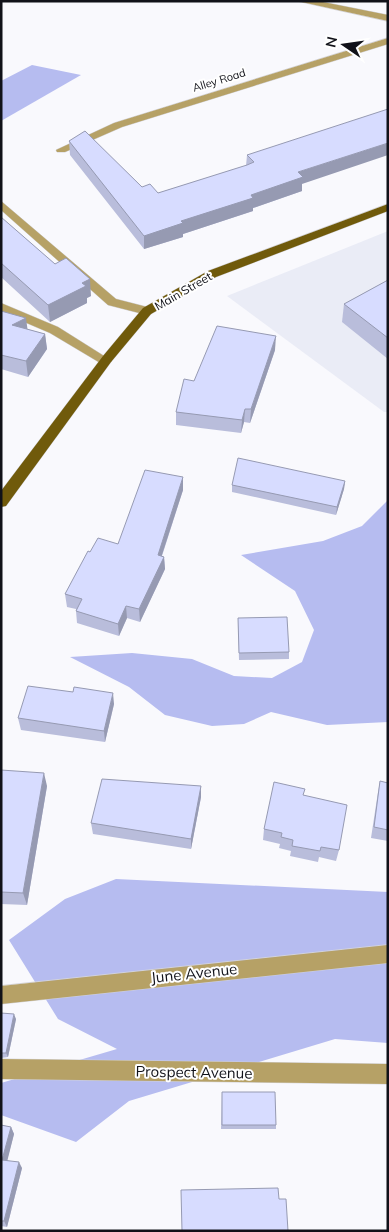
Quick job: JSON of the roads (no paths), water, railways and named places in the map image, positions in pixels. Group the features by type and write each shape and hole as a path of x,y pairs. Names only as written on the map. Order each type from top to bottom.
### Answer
{"main road":[{"name":"Main Street","path":"1,502 106,361 147,311 212,274 388,207"}],"street":[{"path":"302,1 339,4 388,18"},
{"name":"Alley Road","path":"61,150 118,125 388,41"},
{"path":"1,204 112,302 147,311"},
{"path":"1,307 54,330 106,361"},
{"name":"June Avenue","path":"1,995 166,976 388,954"},
{"name":"Prospect Avenue","path":"1,1069 388,1074"}]}
